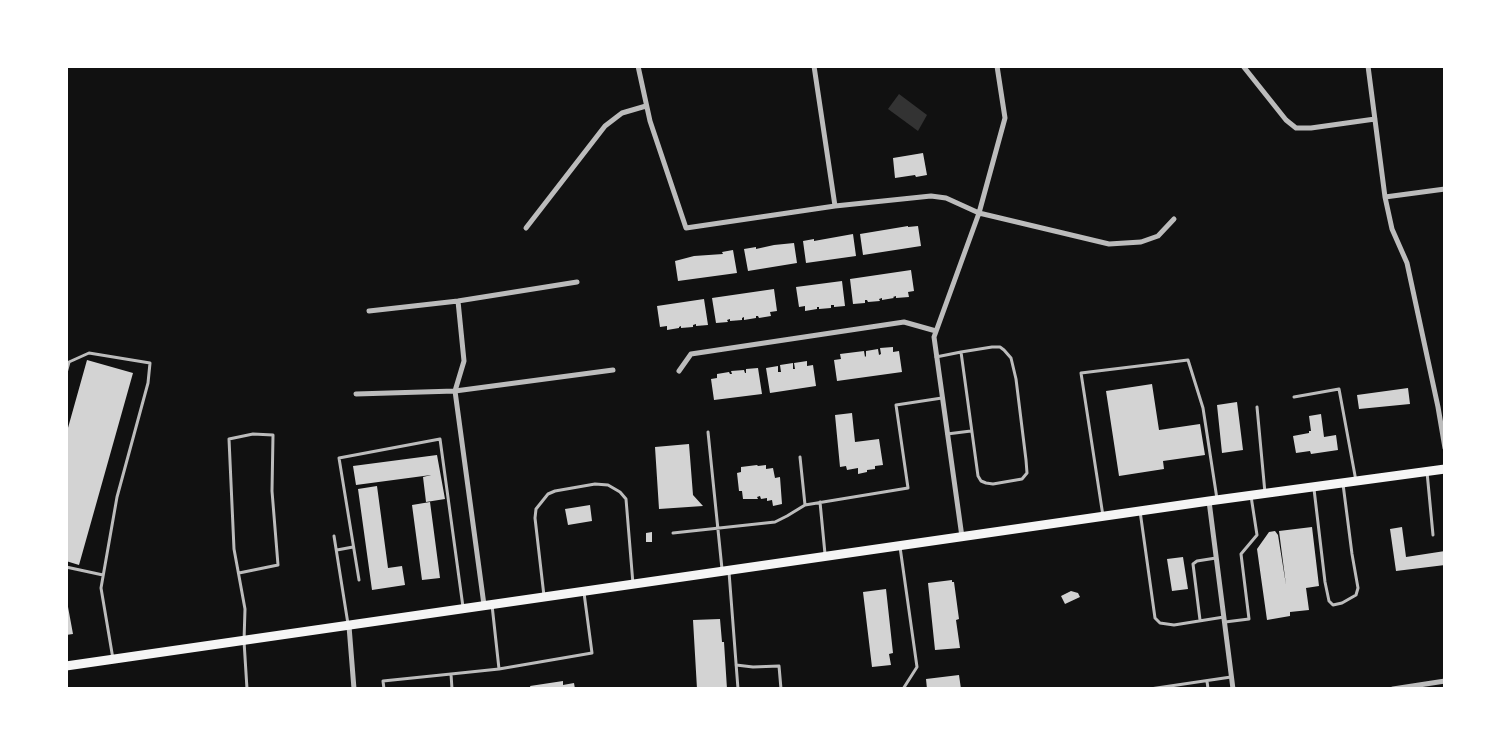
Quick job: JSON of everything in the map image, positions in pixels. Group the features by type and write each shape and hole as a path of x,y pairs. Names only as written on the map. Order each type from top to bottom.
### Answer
{"main road":[{"path":"66,666 726,572 1213,500 1445,469"}],"street":[{"path":"638,66 646,106 659,151 686,228 835,206 931,196 946,198 979,212 1109,244 1141,242 1158,236 1174,219"},
{"path":"814,66 835,206"},
{"path":"962,536 934,337 979,212 1004,118 997,66"},
{"path":"1243,66 1286,120 1296,128 1311,128 1374,119"},
{"path":"1368,66 1374,119 1392,230 1407,263 1438,406 1445,448"},
{"path":"526,228 605,126 622,113 646,106"},
{"path":"1386,197 1445,189"},
{"path":"369,311 458,301 576,282"},
{"path":"458,301 464,361 456,391 488,605"},
{"path":"678,371 691,354 904,322 936,331"},
{"path":"356,394 456,391 613,370"},
{"path":"1213,500 1216,558 1233,689"},
{"path":"349,626 354,689"},
{"path":"1393,689 1445,681"}],"lane":[{"path":"936,357 961,352 1000,348 1011,358 1016,379 1026,460 1027,473 1022,479 993,484 981,481 978,476 961,352"},
{"path":"66,373 69,362 89,353 150,363 148,383 117,496 101,588 113,659"},
{"path":"1103,516 1081,374 1188,360 1203,408 1213,500"},
{"path":"1294,396 1339,389 1357,481"},
{"path":"673,533 775,522 805,505 908,488 896,405 942,398"},
{"path":"1257,407 1265,493"},
{"path":"947,434 971,431"},
{"path":"708,432 716,528 726,572 738,689"},
{"path":"238,572 278,565 272,491 273,435 253,434 229,440 234,550 238,572 245,609 244,640 247,689"},
{"path":"359,580 339,458 440,439 463,608"},
{"path":"800,457 805,505"},
{"path":"1427,472 1433,535"},
{"path":"1314,487 1325,582 1329,601 1332,605 1342,603 1356,595 1358,588 1343,483"},
{"path":"544,597 535,518 536,509 548,494 555,491 595,484 608,485 620,492 626,499 633,585"},
{"path":"1140,511 1154,618 1160,623 1174,625 1200,620 1249,618 1241,554 1257,535 1251,495"},
{"path":"820,502 826,557"},
{"path":"334,536 349,626"},
{"path":"900,546 917,667 903,689"},
{"path":"337,550 353,547"},
{"path":"1200,620 1193,564 1216,558"},
{"path":"66,567 103,575"},
{"path":"384,689 383,681 499,668 592,653 584,592"},
{"path":"488,605 499,668"},
{"path":"736,665 752,667 779,666 781,689"},
{"path":"452,674 452,689"},
{"path":"1150,689 1232,677"},
{"path":"1207,681 1208,689"}],"shaded area":[{"path":"899,94 927,115 918,131 888,109"}],"building":[{"path":"923,153 927,175 895,178 893,158"},
{"path":"918,226 921,246 863,255 860,234"},
{"path":"853,234 856,256 806,263 803,241 814,239 814,241"},
{"path":"794,243 797,263 748,271 744,249"},
{"path":"733,250 737,273 678,281 675,261 694,256 723,254 722,252"},
{"path":"911,270 914,291 908,292 909,297 896,298 896,296 882,300 882,298 879,299 880,301 868,302 865,300 865,303 853,304 850,279"},
{"path":"842,281 845,306 834,307 834,305 831,305 831,308 819,309 817,307 817,309 805,311 805,306 799,307 796,287"},
{"path":"774,289 777,311 770,312 771,316 759,318 756,316 756,318 744,320 744,317 742,320 730,321 730,319 727,320 728,322 716,323 712,298"},
{"path":"704,299 708,325 696,326 696,324 693,327 681,328 681,326 667,330 667,326 660,327 657,306"},
{"path":"893,347 893,352 899,351 902,372 837,381 834,360 841,359 840,354 864,351 865,357 866,351 878,349 879,355 881,354 880,348"},
{"path":"87,360 133,373 79,565 66,561 66,435"},
{"path":"807,361 807,366 813,365 816,386 770,393 766,368 778,366 778,372 781,372 780,365 793,363 793,369 795,369 794,363"},
{"path":"758,368 762,394 714,400 711,379 717,378 717,374 729,372 732,374 731,371 744,370 746,373 746,369"},
{"path":"1152,384 1159,430 1200,424 1205,455 1163,461 1164,469 1119,476 1106,391"},
{"path":"1408,388 1410,404 1359,409 1357,395"},
{"path":"1237,402 1243,450 1222,453 1217,405"},
{"path":"852,413 855,442 879,439 883,465 875,466 875,469 858,474 858,468 847,470 846,466 840,467 835,415"},
{"path":"1321,414 1324,437 1336,435 1338,450 1311,454 1310,451 1296,453 1293,436 1309,433 1311,431 1309,416"},
{"path":"689,444 693,495 703,506 659,509 655,447"},
{"path":"437,455 445,499 426,502 423,477 431,475 356,485 353,466"},
{"path":"766,465 766,469 773,468 775,478 780,477 782,504 773,506 772,500 767,501 767,498 761,499 760,496 757,497 758,499 743,499 742,491 739,491 737,473 741,472 741,467"},
{"path":"377,486 388,568 402,566 405,585 372,590 358,489"},
{"path":"430,502 440,578 422,580 412,505"},
{"path":"590,505 592,521 568,525 565,509"},
{"path":"1312,527 1319,586 1306,588 1309,610 1290,612 1290,616 1267,620 1257,549 1269,532 1275,531 1278,535 1286,585 1279,531"},
{"path":"1402,527 1406,557 1445,551 1445,565 1396,571 1390,529"},
{"path":"652,532 652,542 646,542 646,533"},
{"path":"1183,557 1188,589 1172,591 1167,559"},
{"path":"952,580 954,582 959,619 956,620 960,648 935,650 928,583"},
{"path":"886,589 893,653 889,654 891,665 872,667 863,592"},
{"path":"1071,591 1078,593 1080,597 1065,604 1061,596"},
{"path":"66,596 73,634 66,635"},
{"path":"720,619 722,642 724,642 727,689 697,689 693,620"},
{"path":"959,675 961,689 927,689 926,679"},
{"path":"563,681 563,685 574,683 575,689 531,689 530,686"}]}
